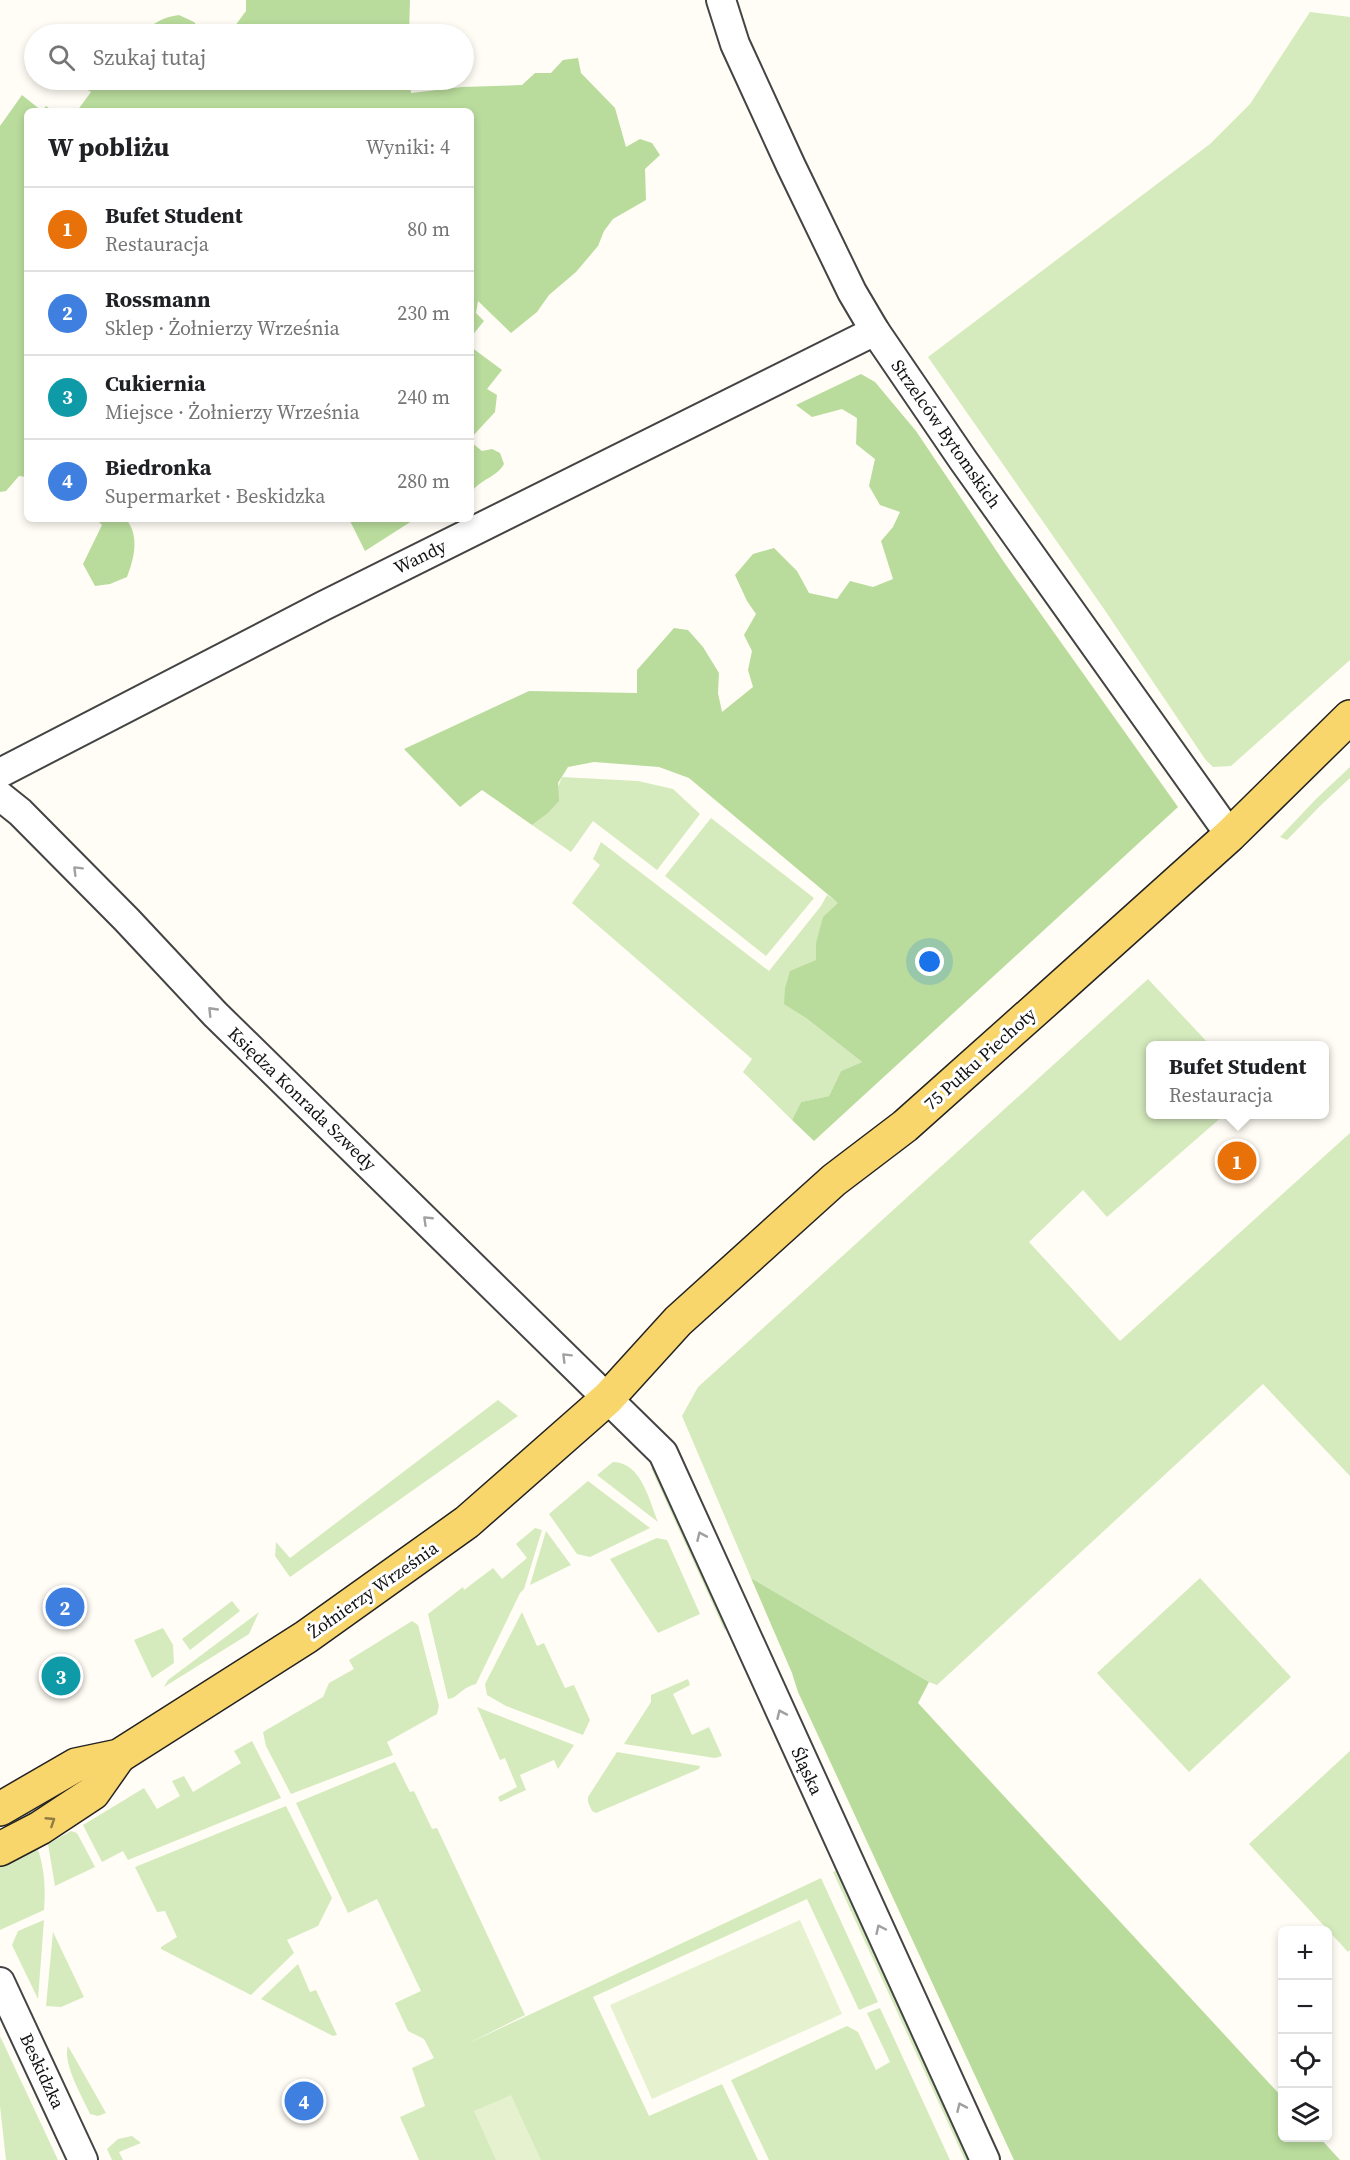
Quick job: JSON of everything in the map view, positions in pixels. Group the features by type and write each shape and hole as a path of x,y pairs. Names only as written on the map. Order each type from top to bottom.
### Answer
{"main road":[{"name":"75 Pułku Piechoty","path":"608,1398 678,1321 834,1180 905,1126 1230,835 1350,717"},
{"name":"Żołnierzy Września","path":"0,1809 76,1765 119,1756 306,1637 467,1522 608,1398"},
{"name":"Żołnierzy Września","path":"0,1850 40,1828 93,1793 119,1756"}],"street":[{"name":"Strzelców Bytomskich","path":"721,0 735,44 786,155 852,292 875,331 963,460 1230,835"},
{"name":"Wandy","path":"0,773 323,606 875,331"},
{"name":"Księdza Konrada Szwedy","path":"0,796 20,812 127,920 215,1014 608,1398"},
{"name":"Śląska","path":"608,1398 663,1452 985,2160"},
{"name":"Beskidzka","path":"0,1982 83,2160"}],"green space":[{"path":"246,0 410,0 409,24 236,24 246,11"},
{"path":"1310,12 1350,17 1350,660 1231,766 1213,767 1205,759 1104,609 928,357 1210,144 1250,104"},
{"path":"179,15 196,24 154,24 168,17"},
{"path":"578,58 581,73 615,108 626,147 640,139 652,143 660,155 645,169 646,200 613,219 604,231 598,246 576,272 549,295 537,312 511,333 478,301 476,313 484,321 474,333 474,108 79,108 91,92 88,90 411,90 411,93 474,90 474,87 522,85 535,73 551,73 563,60"},
{"path":"22,95 38,108 24,108 24,477 19,476 6,491 0,492 0,126"},
{"path":"474,349 502,370 487,389 497,395 495,412 474,435"},
{"path":"861,374 875,382 916,431 1006,565 1178,807 814,1141 792,1120 801,1102 829,1096 841,1071 862,1062 806,1018 784,1004 785,988 790,971 816,960 816,943 823,917 838,903 689,778 659,767 594,762 568,767 558,783 559,801 532,825 482,790 460,807 404,749 529,691 637,693 637,670 674,628 688,630 703,647 719,673 718,693 722,712 753,687 748,670 752,651 744,635 756,614 735,575 753,554 774,548 797,571 809,593 837,599 850,581 873,587 893,579 881,541 893,527 900,512 880,505 869,486 875,459 856,444 857,418 842,409 812,417 796,405"},
{"path":"474,444 482,451 492,449 500,453 504,464 496,473 475,488"},
{"path":"99,522 128,522 133,533 134,548 127,577 110,584 95,586 83,564 102,525"},
{"path":"350,522 410,522 365,551"},
{"path":"1350,767 1350,778 1287,840 1280,837 1317,798"},
{"path":"562,777 638,781 673,789 700,814 657,870 593,821 571,852 532,825 547,814"},
{"path":"711,818 814,898 766,956 665,876"},
{"path":"601,842 769,971 821,906 827,895 839,903 816,943 816,960 784,1003 862,1062 841,1071 829,1096 801,1102 792,1120 743,1072 752,1059 572,903 600,865 593,859"},
{"path":"1148,979 1206,1041 1146,1041 1146,1119 1219,1119 1107,1217 1083,1190 1029,1242 1120,1341 1350,1133 1350,1476 1263,1384 937,1685 751,1578 682,1416 698,1387"},
{"path":"498,1400 518,1416 290,1577 275,1556 276,1542 290,1558"},
{"path":"613,1462 631,1468 637,1475 643,1484 658,1522 597,1475"},
{"path":"651,1468 656,1468 727,1623 725,1631"},
{"path":"588,1481 650,1528 590,1557 577,1554 549,1514"},
{"path":"535,1528 542,1530 524,1589 476,1684 448,1699 428,1614 463,1587 464,1590 493,1568 502,1579 527,1558 516,1544"},
{"path":"546,1531 571,1565 530,1585"},
{"path":"657,1538 667,1540 700,1614 658,1633 610,1559"},
{"path":"751,1578 929,1682 918,1703 1278,2093 1278,2142 1324,2142 1340,2160 1014,2160 798,1692"},
{"path":"1200,1578 1291,1677 1189,1772 1097,1673"},
{"path":"232,1601 240,1611 190,1650 182,1639"},
{"path":"259,1612 249,1634 164,1687 168,1680"},
{"path":"522,1612 537,1646 544,1643 565,1688 574,1685 590,1720 583,1735 506,1706 487,1695 485,1684"},
{"path":"412,1621 418,1625 439,1706 437,1714 387,1742 393,1755 291,1794 266,1746 263,1732 323,1697 329,1683 354,1669 349,1660"},
{"path":"163,1628 173,1645 174,1663 152,1678 134,1640"},
{"path":"688,1679 690,1685 673,1694 692,1735 709,1727 722,1756 715,1758 624,1744 651,1702 651,1695"},
{"path":"477,1707 574,1745 558,1769 554,1760 520,1775 526,1790 500,1802 498,1797 517,1787 505,1758 500,1760"},
{"path":"252,1741 281,1798 128,1860 123,1851 102,1862 83,1825 144,1788 157,1809 180,1796 172,1781 184,1776 193,1792 241,1763 234,1751"},
{"path":"1350,1751 1350,1950 1348,1952 1332,1935 1332,1926 1324,1926 1249,1844"},
{"path":"617,1752 700,1766 699,1769 596,1813 592,1811 588,1797"},
{"path":"395,1762 410,1792 414,1791 432,1829 437,1828 525,2015 467,2044 821,1878 878,2002 859,2010 807,1899 593,1997 649,2116 722,2084 758,2160 419,2160 400,2117 425,2106 412,2068 434,2058 424,2039 408,2031 395,2003 421,1991 377,1899 348,1913 296,1803"},
{"path":"286,1806 332,1898 318,1926 287,1940 294,1953 251,1995 161,1949 177,1937 165,1911 157,1912 135,1867"},
{"path":"71,1831 77,1833 95,1867 55,1886 48,1844"},
{"path":"33,1838 40,1855 43,1873 44,1910 0,1930 0,1861"},
{"path":"840,1869 972,2160 965,2160 833,1872"},
{"path":"44,1920 38,1999 12,1945 18,1931"},
{"path":"800,1920 842,2014 652,2099 610,2005"},
{"path":"53,1932 84,1997 61,2007 46,2006"},
{"path":"298,1964 310,1992 316,1990 337,2035 333,2036 261,1999"},
{"path":"880,2008 950,2160 769,2160 731,2080 847,2026 858,2032 876,2070 890,2062 867,2013"},
{"path":"0,2036 58,2160 6,2160 0,2106"},
{"path":"68,2046 106,2113 98,2116 90,2114 70,2071"},
{"path":"511,2095 541,2160 496,2160 474,2111"},
{"path":"132,2136 141,2143 119,2152 123,2160 112,2160 107,2149 118,2139"}],"place":[{"name":"Bufet Student","path":"1237,1161"},
{"name":"Rossmann","path":"65,1607"},
{"name":"Cukiernia","path":"61,1676"},
{"name":"Biedronka","path":"304,2101"}]}
